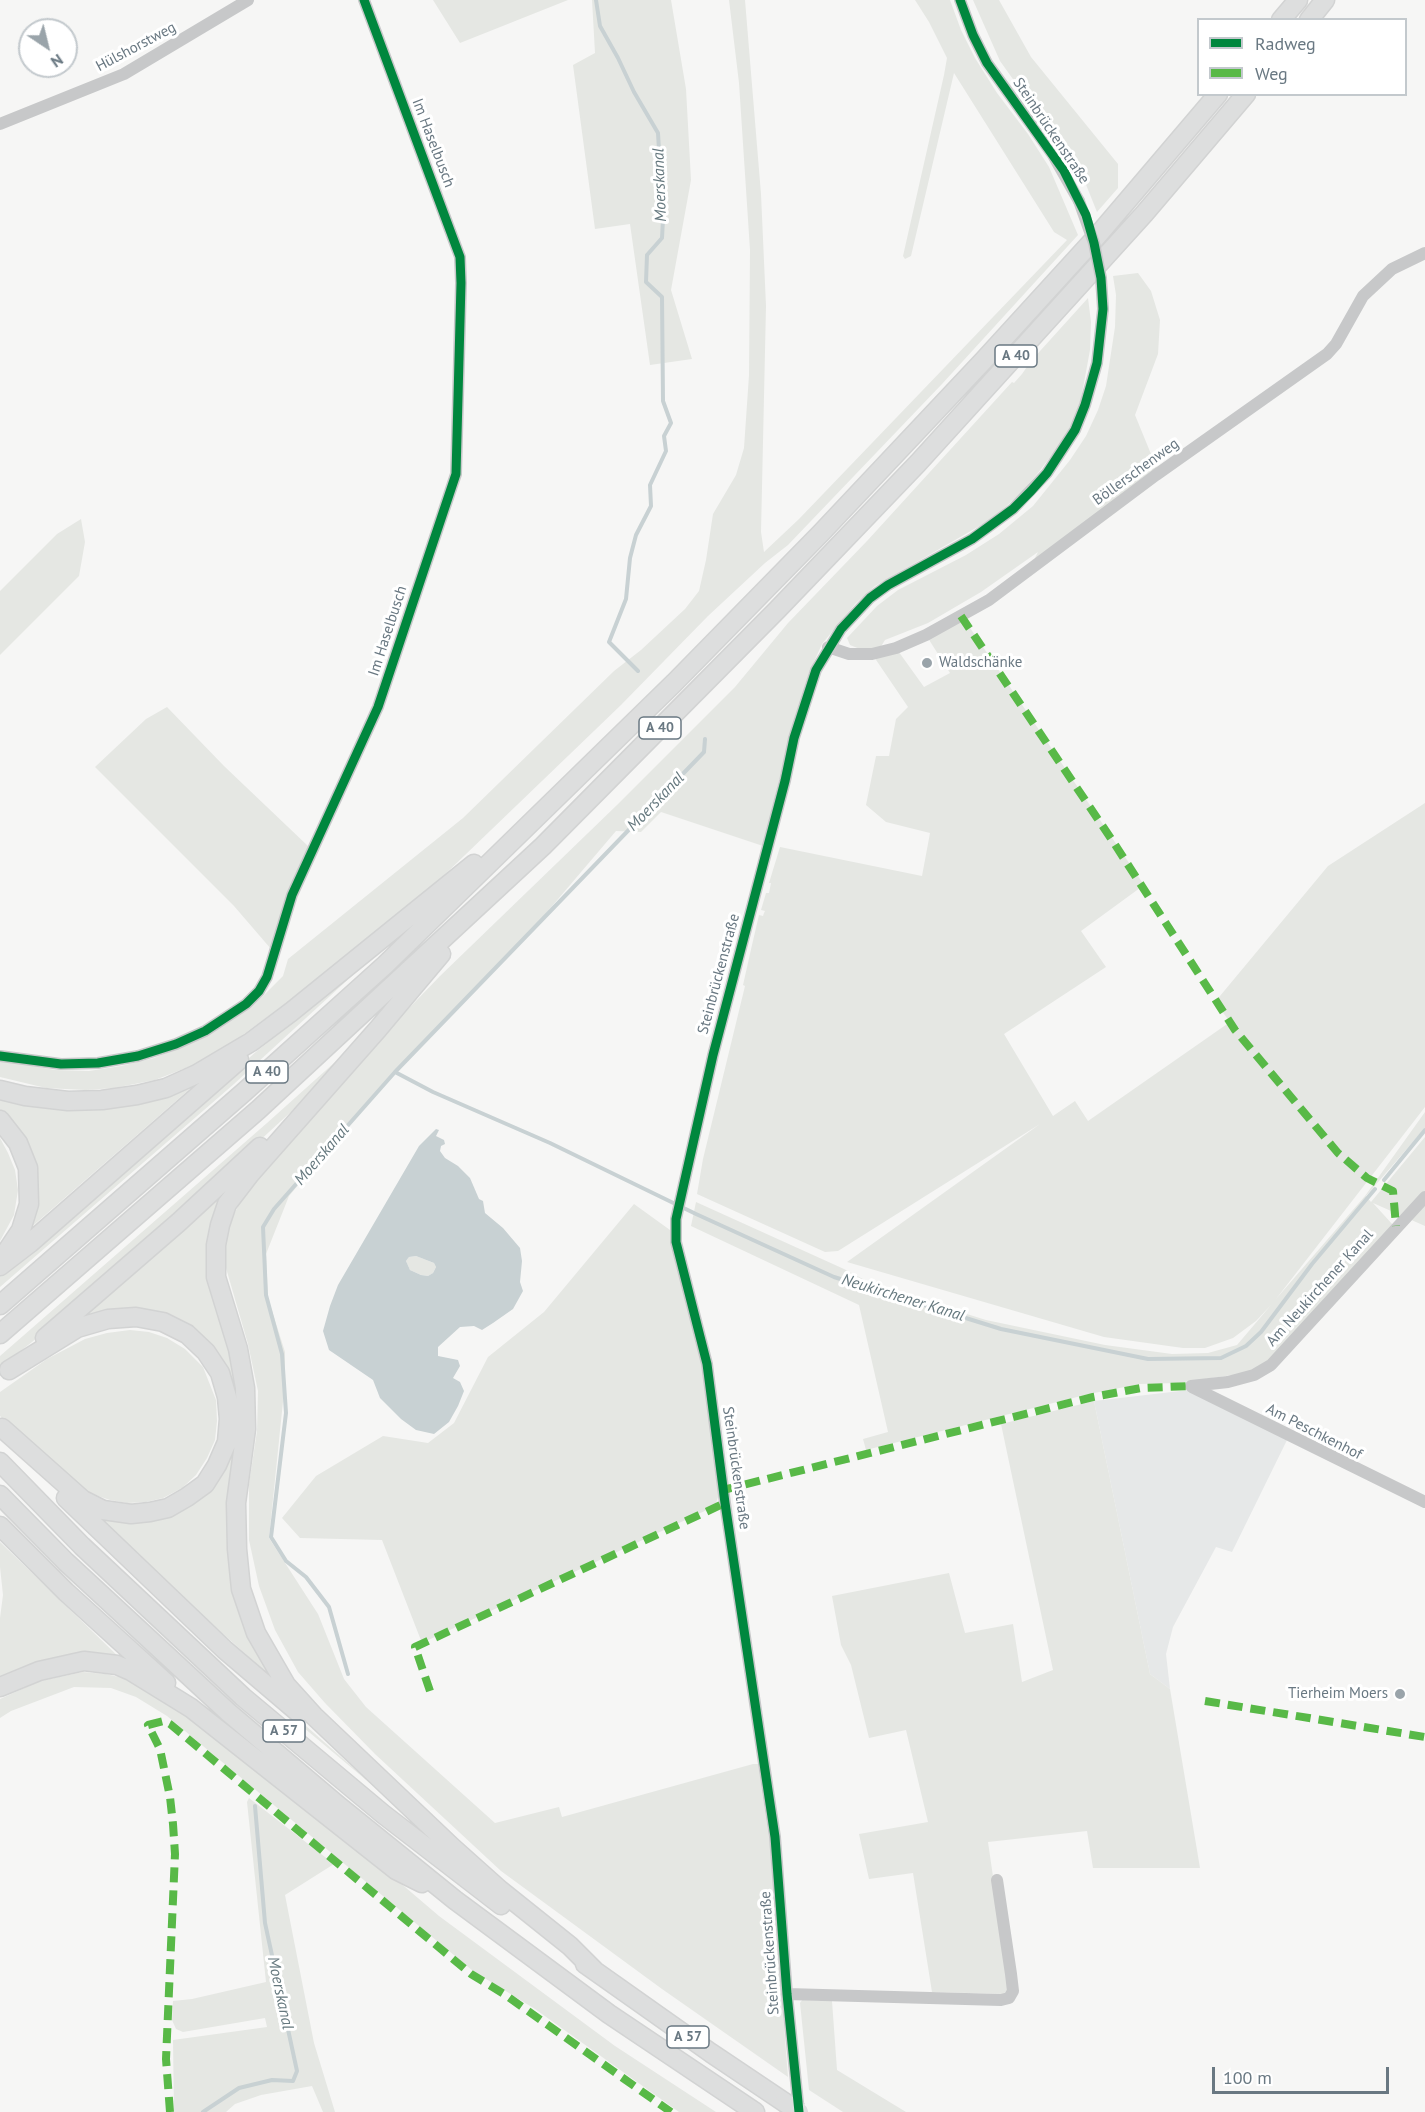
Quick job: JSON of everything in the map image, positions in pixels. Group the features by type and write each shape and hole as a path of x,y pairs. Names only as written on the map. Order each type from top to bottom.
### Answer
{"highway":[{"path":"1283,18 1298,0"},
{"path":"1311,18 1325,0"},
{"name":"A 40","path":"0,1305 385,966 682,675 984,360 1098,235 1216,96"},
{"name":"A 40","path":"0,1334 258,1110 543,846 768,619 918,463 1144,214 1244,96"},
{"path":"0,1266 30,1243 136,1151 291,1012 482,858 525,830"},
{"path":"491,895 378,1029 249,1174 227,1204 216,1245 216,1277 238,1349 245,1389 246,1429 236,1503 237,1549 241,1589 256,1632 286,1685 372,1773 492,1883 570,1946 594,1970"},
{"path":"0,1090 25,1096 68,1101 102,1100 166,1088 225,1059 291,1012"},
{"path":"5,1373 179,1222 284,1124 378,1029"},
{"path":"0,1120 18,1143 28,1168 29,1204 21,1230 0,1259"},
{"path":"1,1427 83,1500 103,1510 130,1514 168,1508 205,1484 217,1465 227,1442 229,1419 227,1397 220,1372 206,1352 187,1334 163,1322 136,1317 108,1319 77,1328 5,1373"},
{"path":"1,1427 60,1493 225,1650 372,1773"},
{"name":"A 57","path":"0,1462 82,1546 243,1696 383,1814 471,1884 799,2112"},
{"name":"A 57","path":"0,1495 66,1562 228,1712 340,1808 455,1900 609,2014 755,2112"},
{"path":"0,1526 66,1592 190,1708 396,1870 455,1900"},
{"path":"0,1688 39,1671 69,1663 99,1662 117,1665 131,1671 190,1708"}],"street":[{"name":"Hülshorstweg","path":"0,124 124,74 248,0"},
{"name":"Im Haselbusch","path":"0,1056 60,1064 98,1064 138,1056 177,1044 205,1031 246,1004 259,991 267,977 292,895 378,707 456,474 462,283 460,257 364,0"},
{"name":"Steinbrückenstraße","path":"799,2112 775,1837 726,1514 707,1364 676,1242 676,1220 713,1055 794,738 816,670 841,629 870,598 888,585 981,533 1013,509 1047,473 1075,430 1097,363 1103,309 1101,278 1097,252 1079,201 1053,155 987,63 973,36 960,0"},
{"name":"Böllerschenweg","path":"828,647 849,654 872,654 896,648 926,635 989,600 1156,475 1327,354 1336,344 1363,296 1392,269 1425,253"},
{"name":"Am Neukirchener Kanal","path":"1191,1386 1237,1380 1254,1375 1271,1365 1425,1197"},
{"name":"Am Peschkenhof","path":"1191,1386 1425,1502"},
{"name":"Steinbrückenstraße","path":"787,1994 1001,2000 1009,1998 1013,1991 997,1880"}],"shaded area":[{"path":"433,0 568,0 460,43"},
{"path":"592,0 671,0 686,89 691,180 671,290 692,359 650,365 630,224 595,229 573,65 595,53"},
{"path":"729,0 745,0 761,194 766,306 761,532 764,552 799,519 1067,240 1054,232 954,73 911,256 905,259 903,256 947,58 915,0 950,0 975,58 1049,167 1078,235 942,384 788,545 765,563 708,616 621,705 438,881 336,967 222,1050 196,1064 155,1080 114,1088 85,1090 46,1088 0,1077 0,1060 55,1070 89,1071 121,1066 154,1058 188,1044 224,1025 263,996 283,976 288,959 463,818 614,671 641,650 685,609 699,591 713,514 736,475 744,448 749,375 750,250 739,83"},
{"path":"973,0 999,0 1031,57 1118,164 1118,188 1097,212 1085,182 1000,61"},
{"path":"1138,273 1151,291 1160,320 1158,354 1135,415 1160,476 1028,572 1038,552 981,592 928,623 885,640 880,648 860,649 850,645 847,638 877,606 898,590 966,555 999,534 1033,506 1070,460 1086,436 1106,386 1115,327 1116,295 1113,276"},
{"path":"1088,298 1091,322 1090,350 1081,399 1073,421 1061,443 1038,473 1017,497 990,520 875,586 856,603 822,644 809,673 789,739 763,846 661,812 641,832 616,831 530,932 363,1108 289,1196 266,1254 268,1298 285,1352 285,1382 269,1538 318,1614 344,1679 366,1707 495,1823 559,1807 562,1817 758,1764 770,1845 788,2077 662,1989 501,1871 375,1754 298,1672 275,1630 259,1586 249,1540 249,1484 257,1431 258,1391 248,1344 226,1268 226,1243 231,1220 245,1193 363,1056 440,976 735,687 788,623 867,541 1012,382 1014,383"},
{"path":"81,519 85,542 79,576 0,655 0,591 57,534"},
{"path":"962,616 1144,885 1081,931 1106,967 1004,1034 1053,1116 1075,1101 1088,1121 1230,1022 1215,1002 1328,866 1425,803 1425,1107 1276,1299 1365,1196 1425,1112 1425,1128 1366,1196 1371,1202 1425,1137 1425,1226 1373,1203 1393,1225 1271,1362 1254,1372 1177,1383 1140,1384 1089,1394 866,1450 863,1439 888,1432 859,1305 691,1226 696,1202 844,1269 874,1285 986,1320 1105,1345 1172,1354 1208,1353 1237,1345 1271,1305 1256,1321 1233,1338 1205,1348 1183,1348 1104,1337 847,1262 1040,1124 838,1251 825,1252 697,1194 759,915 763,916 765,911 761,910 766,893 769,893 771,883 769,883 780,847 922,876 930,833 886,822 866,805 876,756 889,756 896,719 908,707 872,654 896,648 924,687 950,673 926,635"},
{"path":"167,707 224,766 308,846 271,949 234,906 95,767 146,719"},
{"path":"354,974 234,1084 0,1287 0,1275 257,1051"},
{"path":"354,1045 307,1097 191,1204 0,1367 0,1356"},
{"path":"200,1080 28,1230 34,1197 0,1116 0,1096 23,1102"},
{"path":"436,1129 439,1130 436,1136 444,1140 445,1144 441,1146 440,1151 445,1158 458,1166 470,1178 479,1199 483,1201 485,1213 503,1228 520,1248 522,1261 520,1282 523,1291 513,1309 482,1330 474,1326 460,1327 438,1347 438,1356 458,1360 460,1366 453,1378 460,1382 464,1391 449,1422 434,1434 416,1430 401,1419 380,1398 373,1380 329,1350 323,1331 338,1285 419,1146","holes":["416,1256 434,1263 436,1267 428,1276 410,1270 406,1261 409,1257"]},
{"path":"0,1138 15,1170 18,1190 14,1215 0,1241"},
{"path":"227,1191 215,1224 239,1375 233,1548 276,1681 194,1608 95,1513 149,1518 221,1468 224,1372 164,1319 82,1319"},
{"path":"634,1204 670,1230 702,1365 719,1494 716,1503 709,1509 422,1643 382,1540 300,1538 282,1518 316,1476 383,1436 428,1443 454,1423 488,1357 544,1312"},
{"path":"416,1256 434,1263 436,1267 433,1273 428,1276 410,1270 406,1261 409,1257"},
{"path":"130,1330 149,1332 167,1338 185,1349 203,1367 216,1400 217,1421 215,1440 207,1458 196,1475 182,1488 163,1498 127,1503 89,1493 49,1466 0,1416 0,1392 47,1359 85,1339"},
{"path":"1189,1390 1288,1438 1232,1552 1216,1547 1173,1627 1166,1654 1170,1689 1150,1674 1094,1401"},
{"path":"1094,1401 1150,1674 1170,1689 1200,1868 1093,1868 1087,1831 988,1842 1009,1987 1004,1994 932,1992 913,1873 869,1879 859,1834 928,1822 906,1730 869,1738 851,1665 841,1645 832,1596 949,1573 965,1633 1013,1624 1022,1682 1053,1670 1001,1424"},
{"path":"95,1532 272,1696 390,1800 260,1691 181,1620 92,1535"},
{"path":"0,1542 125,1663 0,1683 0,1618 3,1595"},
{"path":"83,1672 127,1679 160,1696 398,1881 439,1916 615,2046 716,2112 679,2112 535,2009 473,1971 167,1716 136,1697 111,1688 74,1687 11,1711 0,1718 0,1699 40,1681"},
{"path":"249,1798 334,1864 285,1895 314,2043 335,2112 323,2112 312,2086 261,2095 235,2104 226,2112 174,2112 173,2040 267,2027 265,2018 183,2032 176,2029 172,2020 173,2001 192,1999 266,1982 247,1802"},
{"path":"802,2000 832,2001 837,2070 906,2112 843,2112 809,2090 800,2003"}],"waterway":[{"name":"Moerskanal","path":"596,0 600,26 658,133 662,238 647,255 646,282 662,297 663,401 671,423 664,436 666,451 650,485 651,506 636,535 630,558 626,599 609,642 638,671"},
{"name":"Moerskanal","path":"348,1674 329,1607 306,1577 286,1561 271,1537 286,1413 282,1354 266,1295 263,1227 274,1209 395,1072 704,752 705,739"},
{"name":"Neukirchener Kanal","path":"395,1072 433,1092 550,1143 696,1214 834,1277 1001,1329 1148,1359 1221,1358 1246,1346 1261,1332 1312,1264 1375,1189"},
{"name":"Neukirchener Kanal","path":"1384,1180 1425,1130"},
{"name":"Moerskanal","path":"203,2112 239,2088 272,2080 293,2081 297,2071 265,1923 255,1806"}],"marked path":[{"path":"961,616 1112,840 1235,1030 1338,1153 1367,1178 1393,1191 1396,1226"},
{"path":"723,1490 1093,1397 1141,1388 1191,1386"},
{"path":"430,1691 415,1647 725,1503"},
{"path":"1205,1701 1425,1737"},
{"path":"170,2112 166,2059 175,1854 170,1797 160,1749 148,1725 164,1721 471,1974 504,1994 671,2112"}],"cycle path":[{"path":"0,1056 61,1064 98,1063 138,1056 176,1044 205,1031 246,1004 259,991 267,977 292,895 378,707 456,474 461,283 460,257 364,0"},
{"path":"799,2112 775,1837 725,1503 707,1364 676,1242 676,1219 713,1055 785,781 794,738 816,670 841,629 870,598 888,585 972,539 1013,509 1031,491 1047,473 1075,430 1097,363 1103,309 1101,278 1086,215 1064,171 987,63 973,35 960,0"}],"place":[{"name":"Waldschänke","path":"927,663"},
{"name":"Tierheim Moers","path":"1400,1694"}]}
